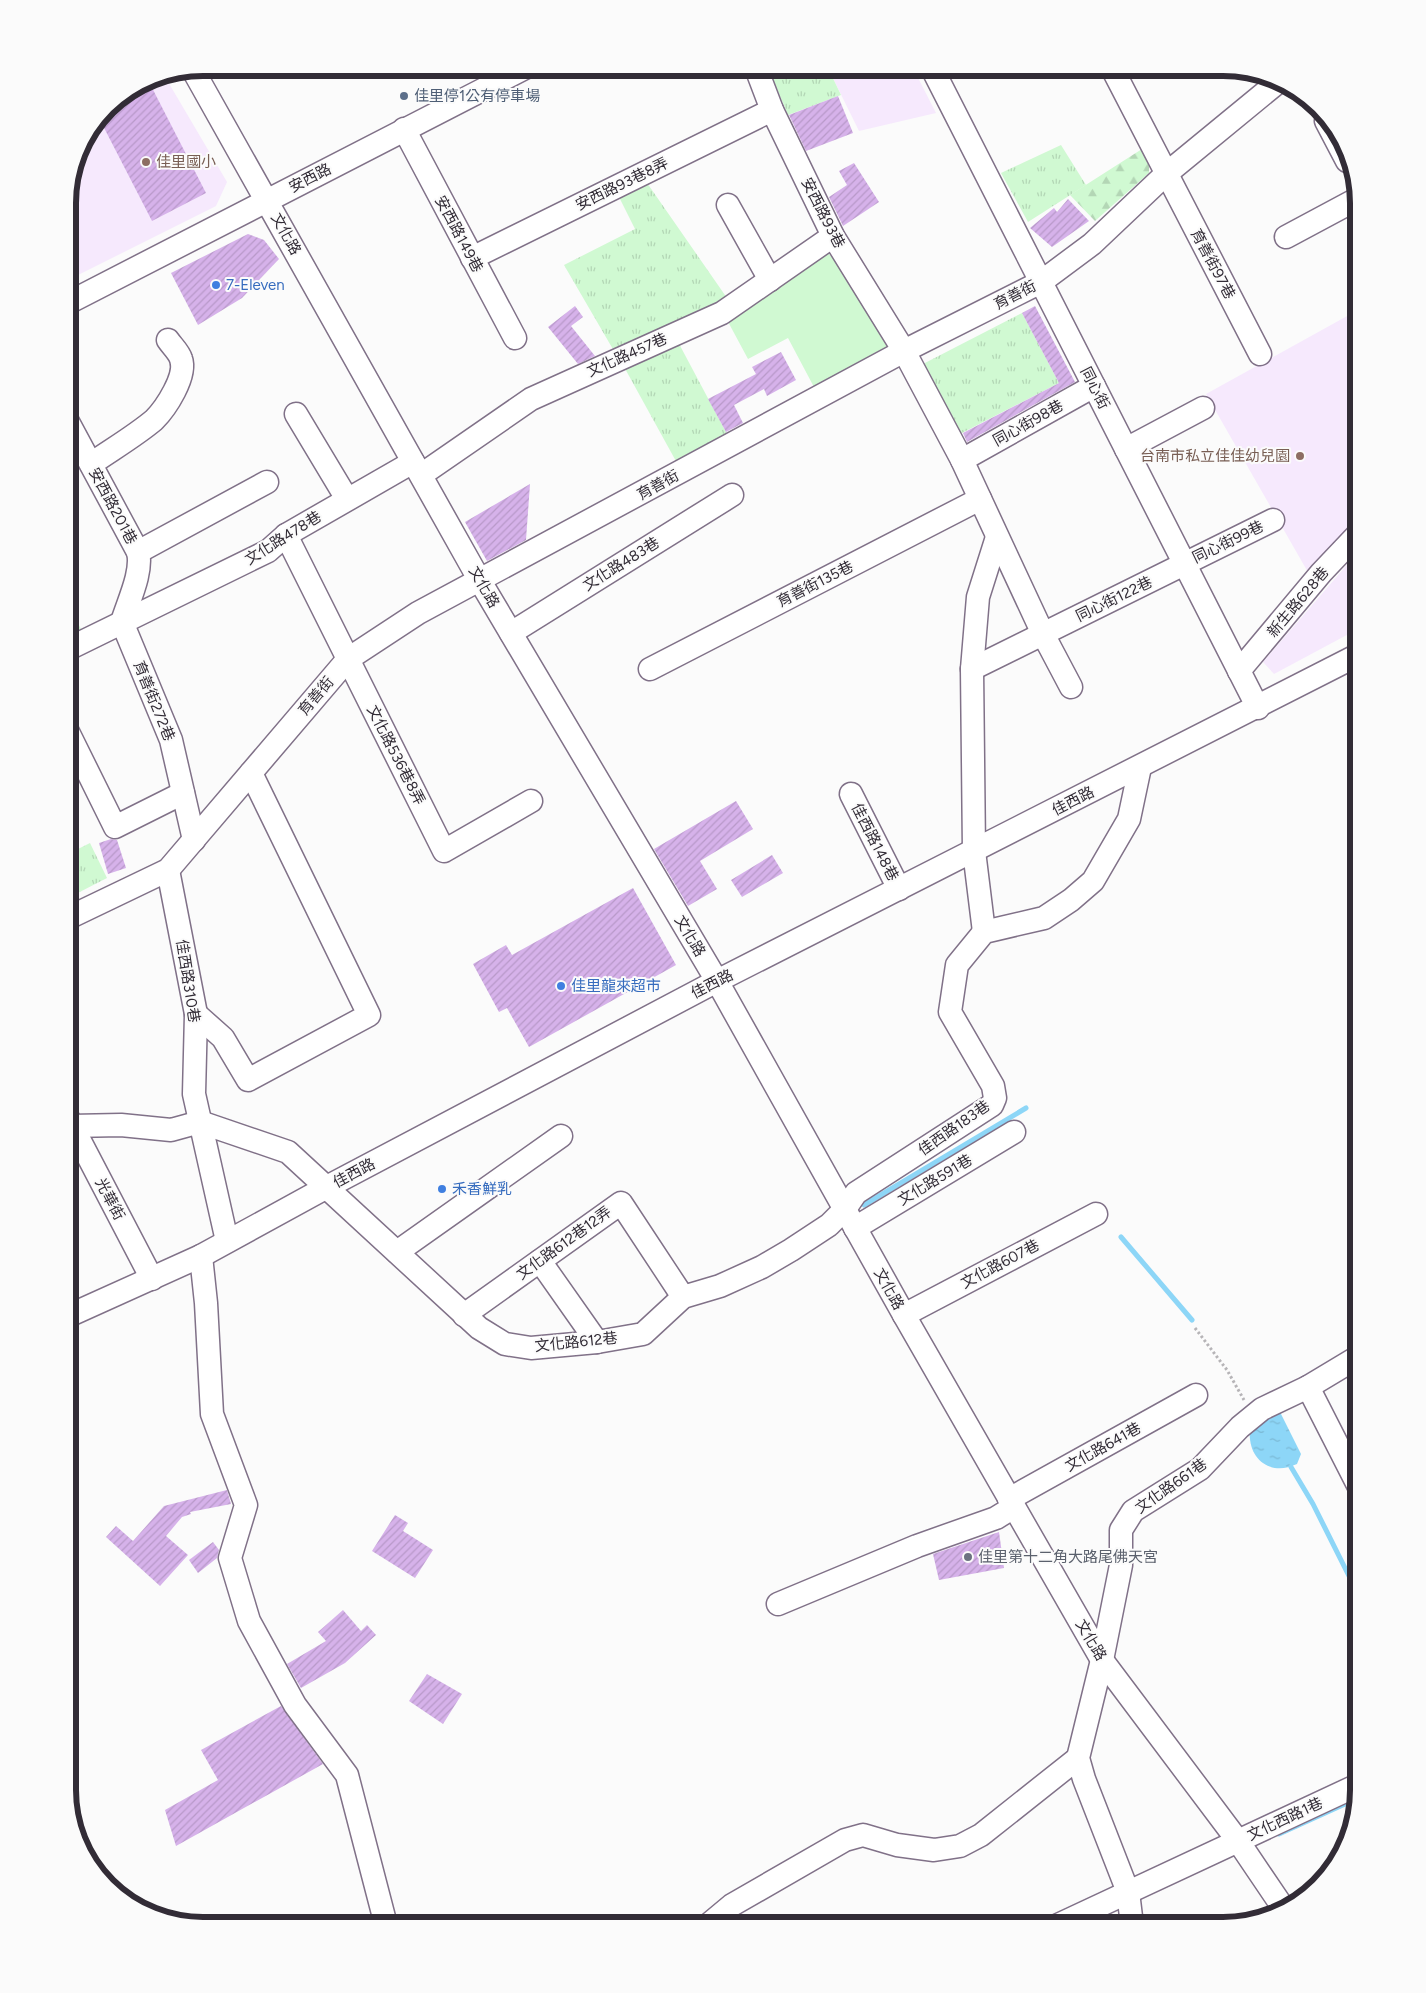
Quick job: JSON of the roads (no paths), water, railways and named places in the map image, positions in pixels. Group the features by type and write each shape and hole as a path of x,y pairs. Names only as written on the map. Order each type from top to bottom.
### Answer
{"street":[{"name":"文化路","path":"197,77 480,581 717,982 904,1315 1102,1660 1238,1841 1280,1903"},
{"name":"安西路","path":"77,298 503,77"},
{"name":"安西路93巷","path":"759,77 772,110 833,236 904,351"},
{"name":"同心街","path":"937,77 1258,708"},
{"name":"育善街97巷","path":"1117,77 1260,354"},
{"name":"育善街","path":"77,914 168,870 348,659 418,613 904,351 1041,282 1092,244 1166,174 1272,87"},
{"name":"安西路93巷8弄","path":"472,258 772,110"},
{"name":"安西路149巷","path":"404,129 515,338"},
{"path":"1286,237 1350,203"},
{"path":"728,205 770,280"},
{"name":"文化路457巷","path":"417,468 531,398 722,312 833,236"},
{"path":"90,464 154,419 169,400 180,381 182,359 168,340"},
{"path":"904,351 962,460 1043,634 1071,688"},
{"name":"同心街98巷","path":"962,460 1094,386"},
{"path":"1126,449 1203,408"},
{"path":"296,414 347,499"},
{"name":"安西路201巷","path":"77,439 138,552 140,560 139,569 122,622"},
{"name":"文化路478巷","path":"77,645 268,551 286,535 347,499 417,468"},
{"path":"138,552 267,482"},
{"name":"文化路483巷","path":"511,633 732,495"},
{"name":"育善街135巷","path":"650,669 980,499"},
{"name":"同心街99巷","path":"1184,564 1273,520"},
{"name":"文化路536巷8弄","path":"286,535 444,851 531,801"},
{"path":"997,536 978,597 972,669 974,851 984,932 1044,918 1071,900 1093,881 1129,819 1140,767"},
{"name":"新生路628巷","path":"1239,671 1320,574 1350,542"},
{"name":"同心街122巷","path":"972,669 1184,564"},
{"name":"育善街272巷","path":"122,622 171,740 194,840"},
{"name":"佳西路","path":"76,1312 201,1256 327,1187 717,982 1350,660"},
{"path":"77,749 116,827 182,793"},
{"path":"196,1014 223,1038 248,1080 369,1015 251,773"},
{"name":"佳西路148巷","path":"851,794 899,889"},
{"name":"佳西路310巷","path":"168,870 196,1014 194,1094 226,1241"},
{"name":"佳西路183巷","path":"850,1218 856,1193 992,1105 995,1098 993,1086 950,1012 958,964 984,932"},
{"path":"76,1122 171,1130 200,1122 288,1152 327,1187"},
{"name":"文化路591巷","path":"850,1218 1014,1132"},
{"name":"光華街","path":"76,1134 152,1279"},
{"path":"397,1252 561,1136"},
{"name":"文化路612巷","path":"327,1187 479,1328 505,1344 531,1348 597,1342 643,1334 683,1297 720,1286 762,1267 829,1225 850,1218"},
{"name":"文化路612巷12弄","path":"464,1314 621,1203 683,1297"},
{"name":"文化路607巷","path":"904,1315 1096,1214"},
{"path":"201,1256 206,1303 212,1414 246,1506 230,1558 249,1621 295,1705 347,1775 384,1916"},
{"path":"540,1261 597,1342"},
{"name":"文化路661巷","path":"1078,1758 1102,1660 1121,1565 1121,1530 1133,1511 1200,1469 1240,1427 1262,1409 1308,1387 1350,1362"},
{"path":"1308,1387 1350,1469"},
{"name":"文化路641巷","path":"778,1604 917,1546 996,1518 1011,1503 1196,1395"},
{"path":"718,1917 732,1905 845,1840 863,1835 897,1845 934,1850 960,1846 981,1835 1078,1758 1084,1779 1128,1892 1131,1917"},
{"name":"文化西路1巷","path":"1077,1917 1350,1789"}],"water":[{"path":"1279,1410 1301,1454 1297,1464 1277,1468 1262,1462 1256,1456 1252,1449 1250,1429"}],"waterway":[{"path":"864,1205 1026,1108"},
{"path":"1121,1237 1192,1320"},
{"path":"1291,1467 1313,1504 1350,1578"},
{"path":"1279,1834 1349,1802"}],"place":[{"name":"佳里停1公有停車場","path":"404,96"},
{"name":"佳里國小","path":"146,162"},
{"name":"7-Eleven","path":"216,285"},
{"name":"台南市私立佳佳幼兒園","path":"1300,456"},
{"name":"佳里龍來超市","path":"561,986"},
{"name":"禾香鮮乳","path":"442,1189"},
{"name":"佳里第十二角大路尾佛天宮","path":"968,1557"}]}
